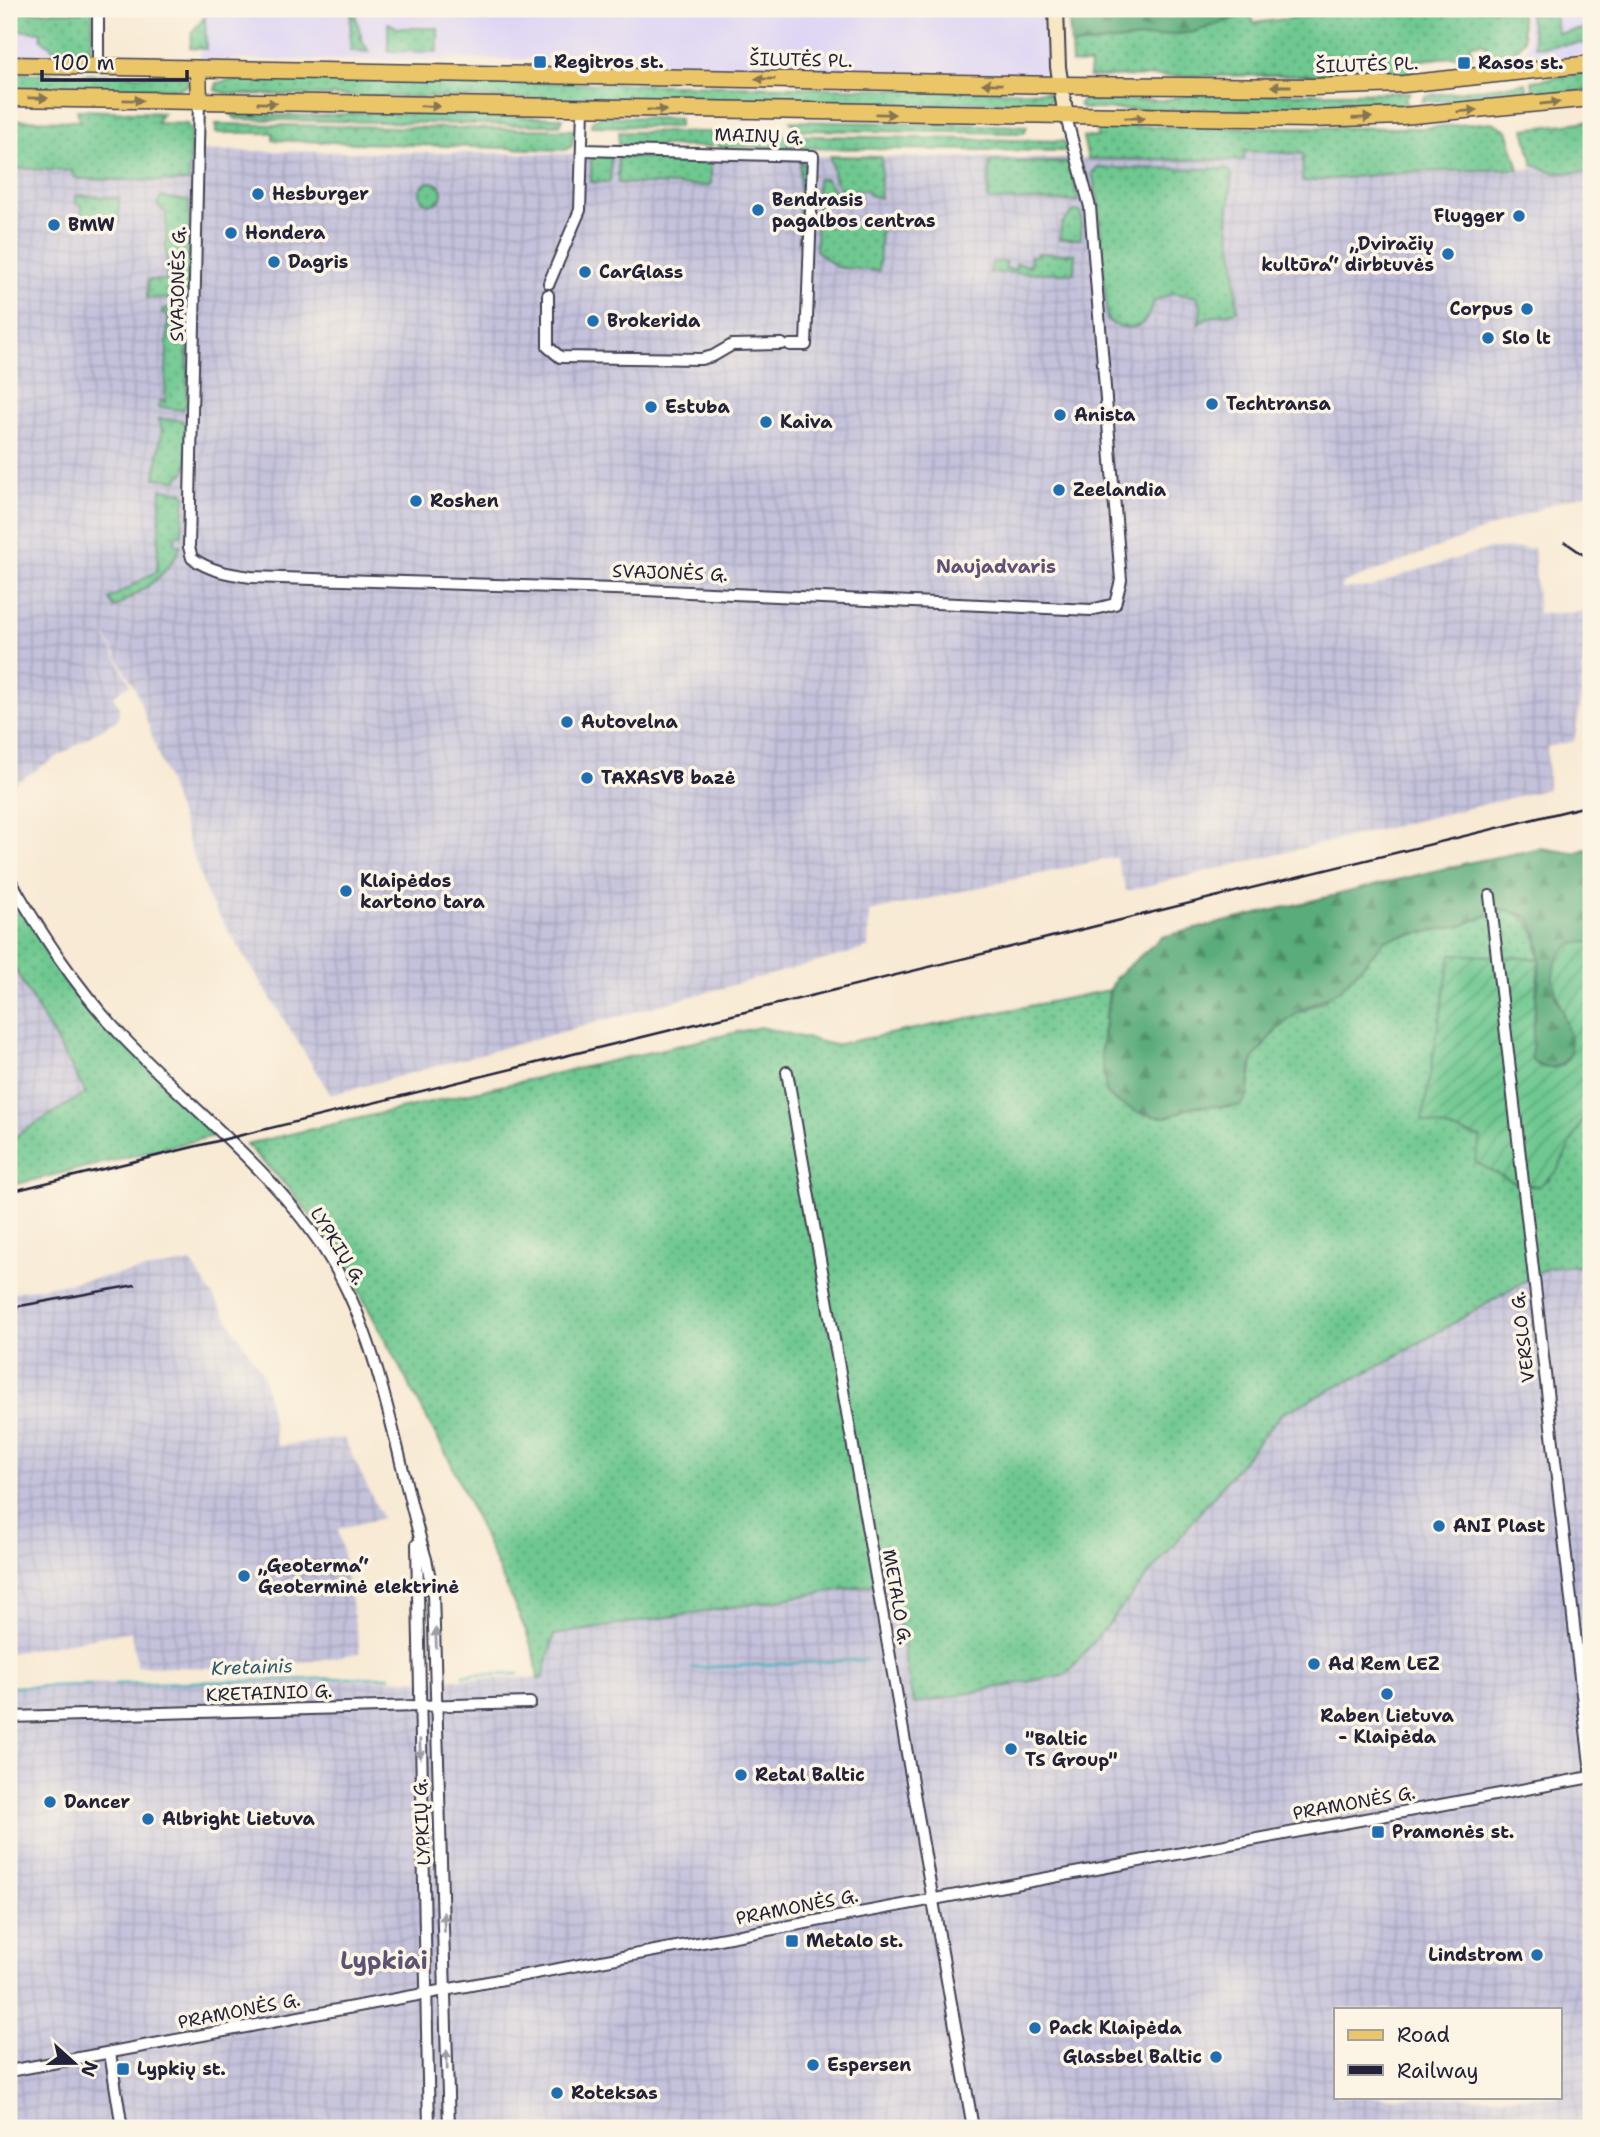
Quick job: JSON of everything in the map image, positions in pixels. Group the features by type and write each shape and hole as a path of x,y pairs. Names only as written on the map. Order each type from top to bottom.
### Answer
{"main road":[{"name":"ŠILUTĖS PL.","path":"9,65 1060,85 1323,87 1423,82 1591,64"},
{"path":"198,69 199,101"},
{"path":"1423,82 1415,93 1416,106 1424,114"},
{"path":"9,98 1311,119 1424,114 1591,98"}],"street":[{"path":"98,66 99,9"},
{"path":"1056,9 1060,85 1066,117"},
{"name":"SVAJONĖS G.","path":"199,101 190,547 192,558 199,563 219,572 251,577 644,590 1091,610 1115,604 1121,580 1090,207 1066,117"},
{"name":"MAINŲ G.","path":"583,108 580,210 548,289 548,347 560,356 701,359 713,356 732,345 806,345 813,156 583,150"},
{"name":"LYPKIŲ G.","path":"9,878 40,931 102,1013 227,1138 305,1222 344,1283 370,1350 433,1593 449,2128"},
{"name":"VERSLO G.","path":"1490,896 1591,1775"},
{"name":"METALO G.","path":"787,1072 973,2128"},
{"name":"LYPKIŲ G.","path":"414,1517 419,1560 429,2128"},
{"name":"KRETAINIO G.","path":"9,1717 530,1703"},
{"name":"PRAMONĖS G.","path":"9,2071 1591,1775"},
{"path":"110,2053 122,2128"}],"shaded area":[{"path":"201,9 1047,9 1049,63 1044,71 1031,77 819,72 591,59 200,60"},
{"path":"1524,9 1591,9 1591,53 1525,63 1528,37"},
{"path":"9,30 41,32 43,39 65,58 9,57"},
{"path":"9,149 1244,160 1244,151 1303,154 1303,182 1408,172 1591,167 1591,493 1563,500 1342,584 1342,589 1372,587 1488,549 1534,548 1538,614 1585,612 1587,616 1580,709 1574,741 1547,747 1548,789 1126,891 1116,857 869,912 868,948 331,1095 208,898 136,690 97,621 130,684 113,696 119,706 118,719 9,787"},
{"path":"9,959 86,1093 9,1140"},
{"path":"191,1262 263,1374 277,1446 344,1438 382,1518 338,1529 360,1653 262,1669 137,1666 131,1631 9,1653 9,1293"},
{"path":"1591,1265 1591,2128 9,2128 9,1687 60,1684 543,1678 554,1635 892,1582 1252,1447 1281,1414 1381,1365 1548,1268"}],"green space":[{"path":"82,9 93,9 92,53 89,57 65,58 41,39 41,32 9,30 9,11 81,12"},
{"path":"351,9 354,9 362,40 369,52 350,51"},
{"path":"1068,9 1246,9 1247,14 1194,32 1071,46"},
{"path":"1246,9 1251,9 1253,23 1362,9 1520,9 1524,39 1517,50 1487,54 1485,43 1470,44 1472,55 1410,61 1413,74 1089,77 1090,64 1072,63 1071,46 1194,32 1246,14"},
{"path":"1528,9 1532,9 1533,15 1555,13 1557,33 1591,28 1591,46 1582,43 1535,47"},
{"path":"205,17 206,49 190,48 192,32"},
{"path":"388,23 398,28 438,28 438,52 388,51"},
{"path":"1591,72 1591,90 1534,96 1532,81"},
{"path":"9,73 180,76 188,78 190,84 179,89 9,90"},
{"path":"304,78 1049,92 1052,99 1046,104 967,102 943,106 229,94 215,90 217,83 228,81"},
{"path":"1526,83 1528,95 1490,100 1422,101 1425,96"},
{"path":"1410,92 1404,99 1411,108 1260,111 1083,109 1079,104 1082,100 1164,100 1190,95"},
{"path":"77,110 163,113 156,123 187,124 191,130 189,182 81,179 74,177 72,171 9,168 9,120 80,121"},
{"path":"365,112 563,118 559,125 524,125 236,119 231,114 320,116"},
{"path":"601,116 679,119 679,127 591,126 592,121"},
{"path":"790,121 1027,126 1024,133 798,130"},
{"path":"1591,121 1591,172 1556,173 1533,165 1524,129"},
{"path":"1492,122 1507,130 1519,169 1408,172 1302,182 1303,154 1245,151 1244,160 1088,159 1083,137 1098,137 1095,126 1424,128"},
{"path":"216,124 575,130 572,146 565,150 273,140 273,133 216,133"},
{"path":"619,132 713,132 712,147 618,145"},
{"path":"718,134 1063,141 1067,151 717,147"},
{"path":"594,156 611,156 610,182 591,182 591,161"},
{"path":"830,156 882,157 880,198 869,195 867,190 854,190 853,197 842,190 836,181"},
{"path":"618,157 711,158 711,183 708,186 618,183"},
{"path":"800,160 805,166 804,234 799,241"},
{"path":"990,161 1069,163 1078,201 988,200"},
{"path":"1096,168 1227,169 1232,174 1228,219 1235,261 1237,311 1206,318 1199,324 1201,306 1197,297 1173,293 1154,301 1144,322 1135,327 1114,325 1107,319 1098,201 1092,173"},
{"path":"817,179 826,179 844,204 823,204 823,223 881,224 879,271 836,267 816,250"},
{"path":"431,182 439,185 442,193 439,201 431,204 423,201 420,193 423,185"},
{"path":"76,195 119,198 119,223 81,222 82,205 76,204"},
{"path":"161,197 189,201 189,290 181,299 147,298 148,280 166,280 166,213 157,205"},
{"path":"1074,211 1081,212 1081,239 1059,239 1062,223"},
{"path":"1036,253 1075,254 1074,273 990,273 992,262 1006,262 1006,269 1016,269 1017,263 1030,266 1031,256 1036,256"},
{"path":"165,308 185,309 188,314 187,404 183,410 158,407 160,401 165,401 168,316 162,313"},
{"path":"158,419 181,420 187,425 187,469 177,480 155,478 162,429"},
{"path":"161,489 183,492 185,496 182,535 175,535 175,545 181,545 176,556 161,574 144,589 114,608 109,599 157,571"},
{"path":"1591,847 1591,942 1571,944 1555,995 1567,1023 1571,1044 1565,1061 1556,1066 1542,1067 1531,1059 1540,964 1535,929 1525,916 1502,909 1464,925 1386,939 1340,990 1301,1010 1275,1031 1253,1059 1247,1097 1240,1106 1194,1106 1168,1117 1157,1117 1137,1112 1113,1100 1106,1091 1101,1051 1110,990 1116,977 1162,937 1467,863 1541,848 1574,853"},
{"path":"9,887 61,972 104,1024 222,1134 9,1186 9,1140 86,1093 9,959"},
{"path":"1502,909 1527,920 1534,932 1539,959 1451,954 1482,1138 1530,1187 1549,1180 1591,1103 1591,1265 1548,1268 1381,1365 1281,1414 1067,1674 913,1704 891,1582 554,1635 543,1678 538,1679 535,1657 526,1631 451,1463 337,1250 291,1191 246,1144 760,1027 834,1045 1109,990 1101,1051 1168,1117 1194,1106 1230,1107 1250,1085 1253,1059 1286,1019 1324,1001 1357,972 1386,939 1464,925"},
{"path":"1591,942 1591,1103 1557,1171 1539,1186 1517,1184 1475,1162 1481,1138 1422,1121 1451,954 1539,959 1531,1059 1539,1066 1550,1068 1563,1065 1569,1056 1570,1044 1554,987 1556,962 1571,944"}],"waterway":[{"name":"Kretainis","path":"691,1668 866,1660"},
{"name":"Kretainis","path":"463,1675 518,1674"},
{"name":"Kretainis","path":"115,1684 390,1677"},
{"name":"Kretainis","path":"9,1687 90,1685"}],"railway":[{"path":"1565,542 1591,560"},
{"path":"9,1192 1591,805"},
{"path":"9,1308 135,1285"}],"place":[{"name":"Regitros st.","path":"540,62"},
{"name":"Rasos st.","path":"1464,63"},
{"name":"Hesburger","path":"258,194"},
{"name":"Bendrasis pagalbos centras","path":"758,210"},
{"name":"Flugger","path":"1519,216"},
{"name":"BMW","path":"54,225"},
{"name":"Hondera","path":"231,233"},
{"name":"„Dviračių kultūra“ dirbtuvės","path":"1448,254"},
{"name":"Dagris","path":"274,262"},
{"name":"CarGlass","path":"585,272"},
{"name":"Corpus","path":"1527,309"},
{"name":"Brokerida","path":"593,321"},
{"name":"Slo lt","path":"1488,338"},
{"name":"Techtransa","path":"1212,404"},
{"name":"Estuba","path":"651,407"},
{"name":"Anista","path":"1060,415"},
{"name":"Kaiva","path":"766,422"},
{"name":"Zeelandia","path":"1059,490"},
{"name":"Roshen","path":"416,501"},
{"name":"Autovelna","path":"567,722"},
{"name":"TAXASVB bazė","path":"587,778"},
{"name":"Klaipėdos kartono tara","path":"346,891"},
{"name":"ANI Plast","path":"1439,1526"},
{"name":"„Geoterma“ Geoterminė elektrinė","path":"244,1576"},
{"name":"Ad Rem LEZ","path":"1314,1664"},
{"name":"Raben Lietuva - Klaipėda","path":"1387,1694"},
{"name":"\"Baltic TS Group\"","path":"1011,1749"},
{"name":"Retal Baltic","path":"741,1775"},
{"name":"Dancer","path":"50,1802"},
{"name":"Albright Lietuva","path":"148,1819"},
{"name":"Pramonės st.","path":"1378,1832"},
{"name":"Metalo st.","path":"792,1941"},
{"name":"Lindstrom","path":"1537,1955"},
{"name":"Pack Klaipėda","path":"1035,2028"},
{"name":"Glassbel Baltic","path":"1216,2057"},
{"name":"Espersen","path":"813,2065"},
{"name":"Lypkių st.","path":"123,2069"},
{"name":"Roteksas","path":"557,2093"}],"district":[{"name":"Naujadvaris","path":"996,566"},
{"name":"Lypkiai","path":"384,1961"}]}
